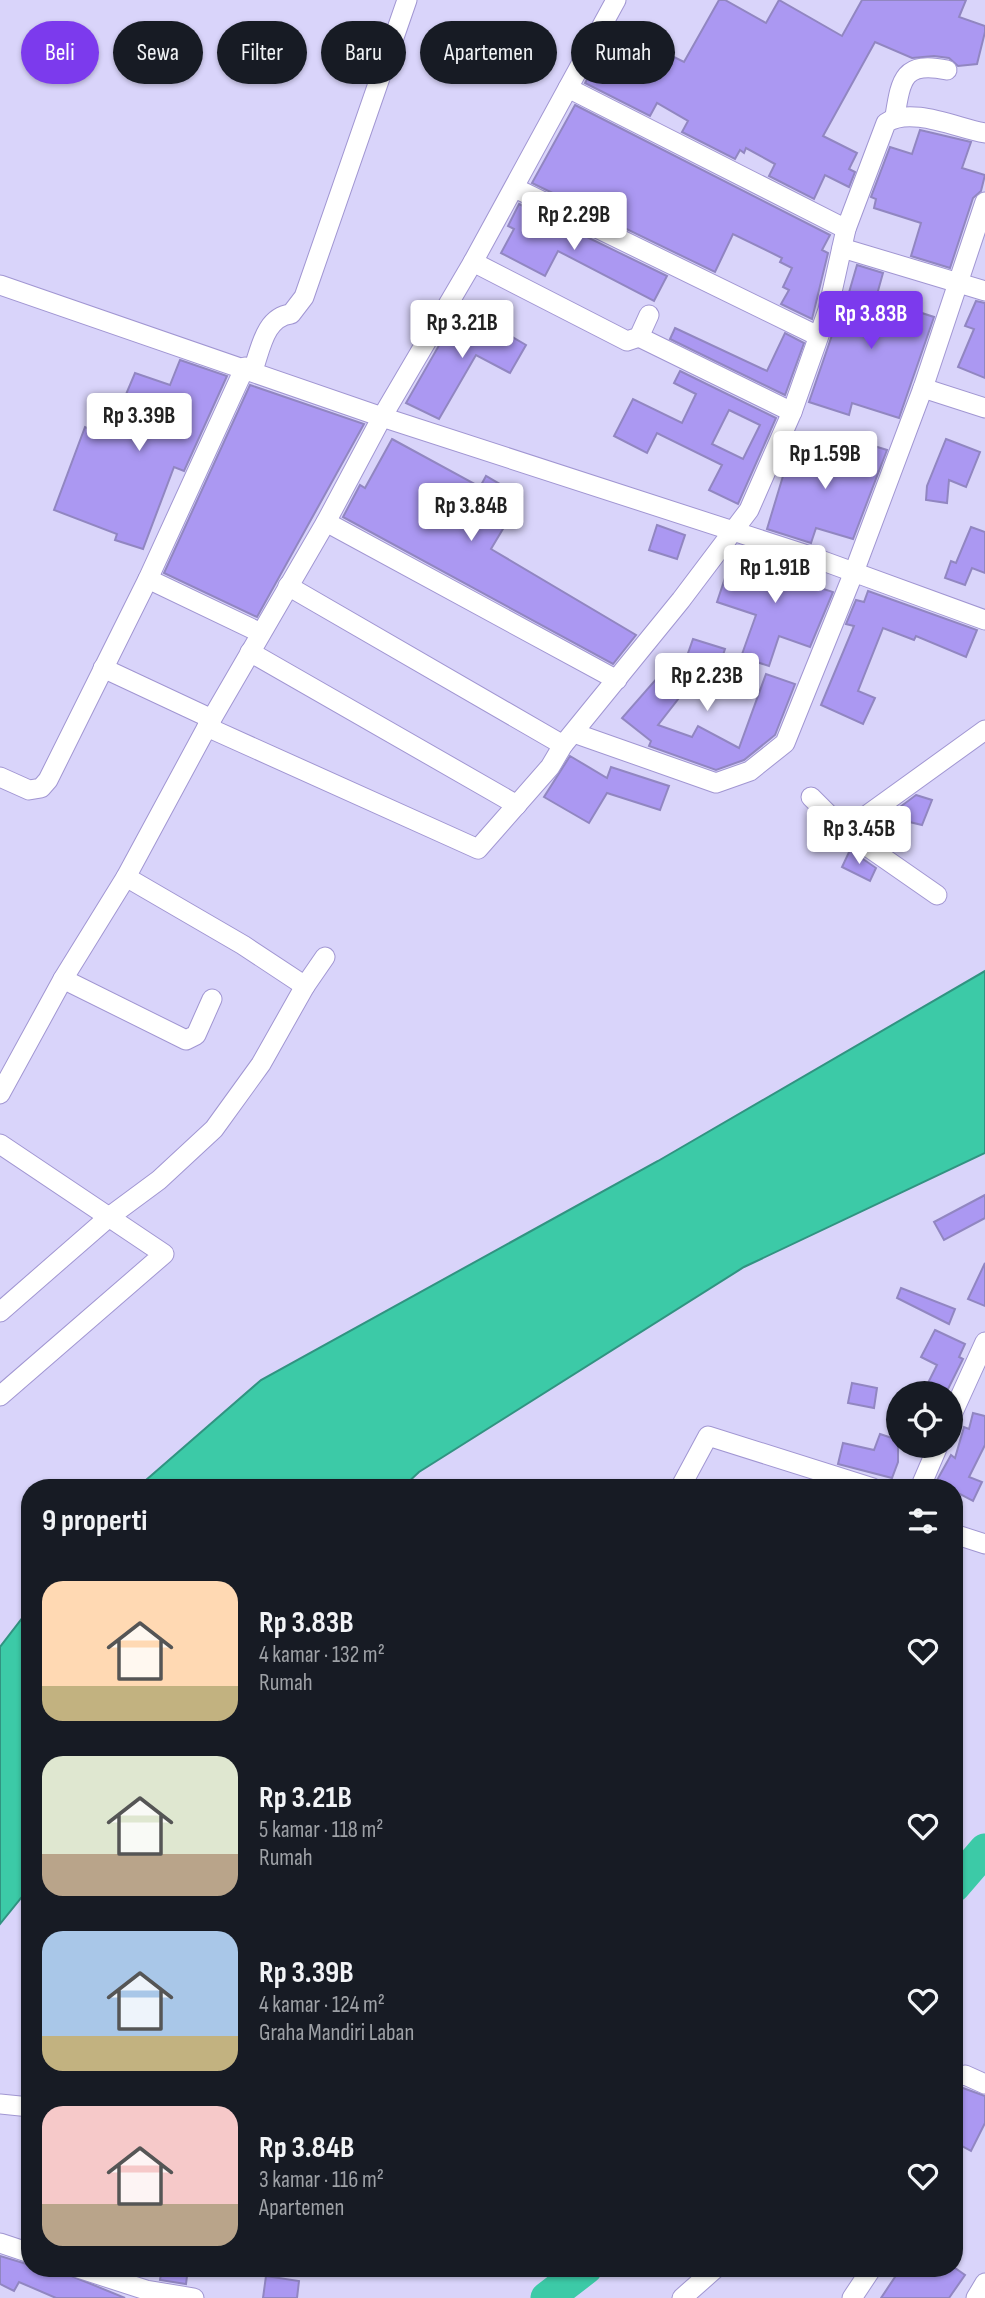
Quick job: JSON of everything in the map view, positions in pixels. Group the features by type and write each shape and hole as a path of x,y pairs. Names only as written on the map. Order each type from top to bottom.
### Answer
{"street":[{"path":"0,778 29,790 41,789 148,579 271,323 279,316 291,314 304,297 407,0"},
{"path":"0,1094 63,979 126,877 209,723 515,188 616,0"},
{"path":"895,116 901,84 909,72 922,66 947,70"},
{"path":"568,88 844,238 985,291"},
{"path":"103,668 209,723 478,849 550,767 749,509 792,412 828,310 844,238 886,123 895,116 908,114 985,133"},
{"path":"515,188 818,336"},
{"path":"288,586 569,739 716,783 750,771 788,738 923,388 985,202"},
{"path":"473,262 627,341 639,337 792,412"},
{"path":"0,285 383,417 854,572 985,620"},
{"path":"639,337 649,315"},
{"path":"923,388 985,408"},
{"path":"326,522 617,680"},
{"path":"148,579 261,633"},
{"path":"250,652 517,805"},
{"path":"845,831 985,730"},
{"path":"811,797 845,831 937,895"},
{"path":"126,877 243,945 305,986"},
{"path":"0,1312 110,1217 159,1180 221,1121 261,1064 305,986 325,957"},
{"path":"63,979 186,1040 196,1035 212,999"},
{"path":"0,1144 164,1254 0,1396"},
{"path":"963,1390 985,1342"},
{"path":"685,1479 708,1436 844,1479"},
{"path":"924,1479 933,1458"},
{"path":"963,1537 985,1544"},
{"path":"963,2075 985,2084"},
{"path":"0,2104 21,2106"},
{"path":"0,2243 21,2250"},
{"path":"101,2277 144,2294 194,2298"},
{"path":"682,2298 706,2277"},
{"path":"852,2298 867,2277"},
{"path":"976,2298 985,2284"}],"shaded area":[{"path":"985,971 985,1153 744,1267 412,1479 147,1479 261,1380 658,1161"},
{"path":"21,1620 21,1898 0,1924 0,1647"}],"building":[{"path":"719,0 725,0 766,23 779,0 842,36 862,0 966,0 959,17 985,26 977,64 958,66 949,58 934,56 912,58 875,42 823,136 857,153 849,169 855,172 849,187 825,175 814,199 769,176 775,164 746,148 744,153 740,150 735,159 682,132 688,121 657,103 650,116 587,84 675,84 675,58 684,62"},
{"path":"575,105 830,235 822,250 828,253 812,319 781,304 789,290 783,287 792,268 780,262 782,258 733,234 715,272 532,183"},
{"path":"920,130 971,142 962,168 985,175 981,191 973,198 950,268 911,256 921,223 874,208 876,199 871,197 890,147 912,154"},
{"path":"519,204 667,276 654,301 558,251 545,276 501,253 514,229 508,226"},
{"path":"857,265 883,273 876,298 934,317 899,418 852,403 849,415 809,402 840,312 843,313"},
{"path":"976,301 985,303 985,378 958,367 974,329 965,326"},
{"path":"461,307 526,345 510,373 476,355 439,419 406,403"},
{"path":"675,328 767,371 785,333 804,343 785,395 670,339"},
{"path":"180,360 227,376 184,471 174,467 143,549 115,540 117,534 54,510 85,427 108,437 135,373 170,385"},
{"path":"680,371 776,418 738,504 709,490 722,465 657,433 647,453 614,436 633,399 682,423 696,394 674,383","holes":["729,410 760,425 743,459 712,444"]},
{"path":"250,385 364,424 257,617 164,573"},
{"path":"848,438 887,450 853,539 816,528 811,543 767,529 793,443 842,459"},
{"path":"392,439 480,487 486,476 522,497 491,549 636,635 613,664 343,517 360,485 365,488"},
{"path":"946,439 980,452 966,487 949,480 947,503 926,500 927,486"},
{"path":"657,525 685,535 677,559 649,550"},
{"path":"971,527 985,532 985,573 972,568 965,585 945,578 951,561 956,563"},
{"path":"759,552 797,565 795,571 814,579 811,585 833,592 810,647 779,636 769,666 741,657 756,615 717,602 725,578 739,582 749,553 758,556"},
{"path":"868,591 977,630 966,657 916,636 914,640 883,628 858,691 875,698 863,724 821,705 854,626 846,624 856,600 864,602"},
{"path":"693,639 725,649 711,691 690,684 658,725 692,737 698,726 739,748 766,674 795,684 775,735 744,760 716,770 649,746 651,741 622,718 658,677 675,690"},
{"path":"570,756 607,778 611,767 669,786 660,810 607,793 589,823 544,797"},
{"path":"916,795 932,800 922,825 893,818 896,810"},
{"path":"850,850 876,868 870,881 842,867"},
{"path":"985,1195 985,1218 944,1240 934,1222"},
{"path":"985,1263 985,1306 968,1299"},
{"path":"901,1288 955,1309 949,1324 897,1298"},
{"path":"935,1330 965,1344 959,1357 963,1359 952,1381 929,1381 937,1365 921,1357"},
{"path":"852,1383 877,1388 874,1408 848,1403"},
{"path":"973,1413 985,1416 985,1445 969,1477 982,1482 973,1501 963,1496 963,1479 938,1479 949,1458 963,1458 964,1427 969,1429"},
{"path":"880,1434 886,1436 886,1458 898,1458 892,1478 838,1464 843,1443 874,1450"},
{"path":"963,2088 985,2096 985,2123 971,2151 963,2147"},
{"path":"0,2256 21,2262 21,2277 74,2277 125,2298 56,2298 19,2282 14,2291 0,2284"},
{"path":"965,2275 949,2298 881,2298 895,2277"},
{"path":"160,2277 187,2277 186,2284 160,2280"},
{"path":"266,2277 299,2281 297,2298 263,2298"}],"waterway":[{"path":"963,1876 985,1850"},
{"path":"547,2298 574,2277"}]}
